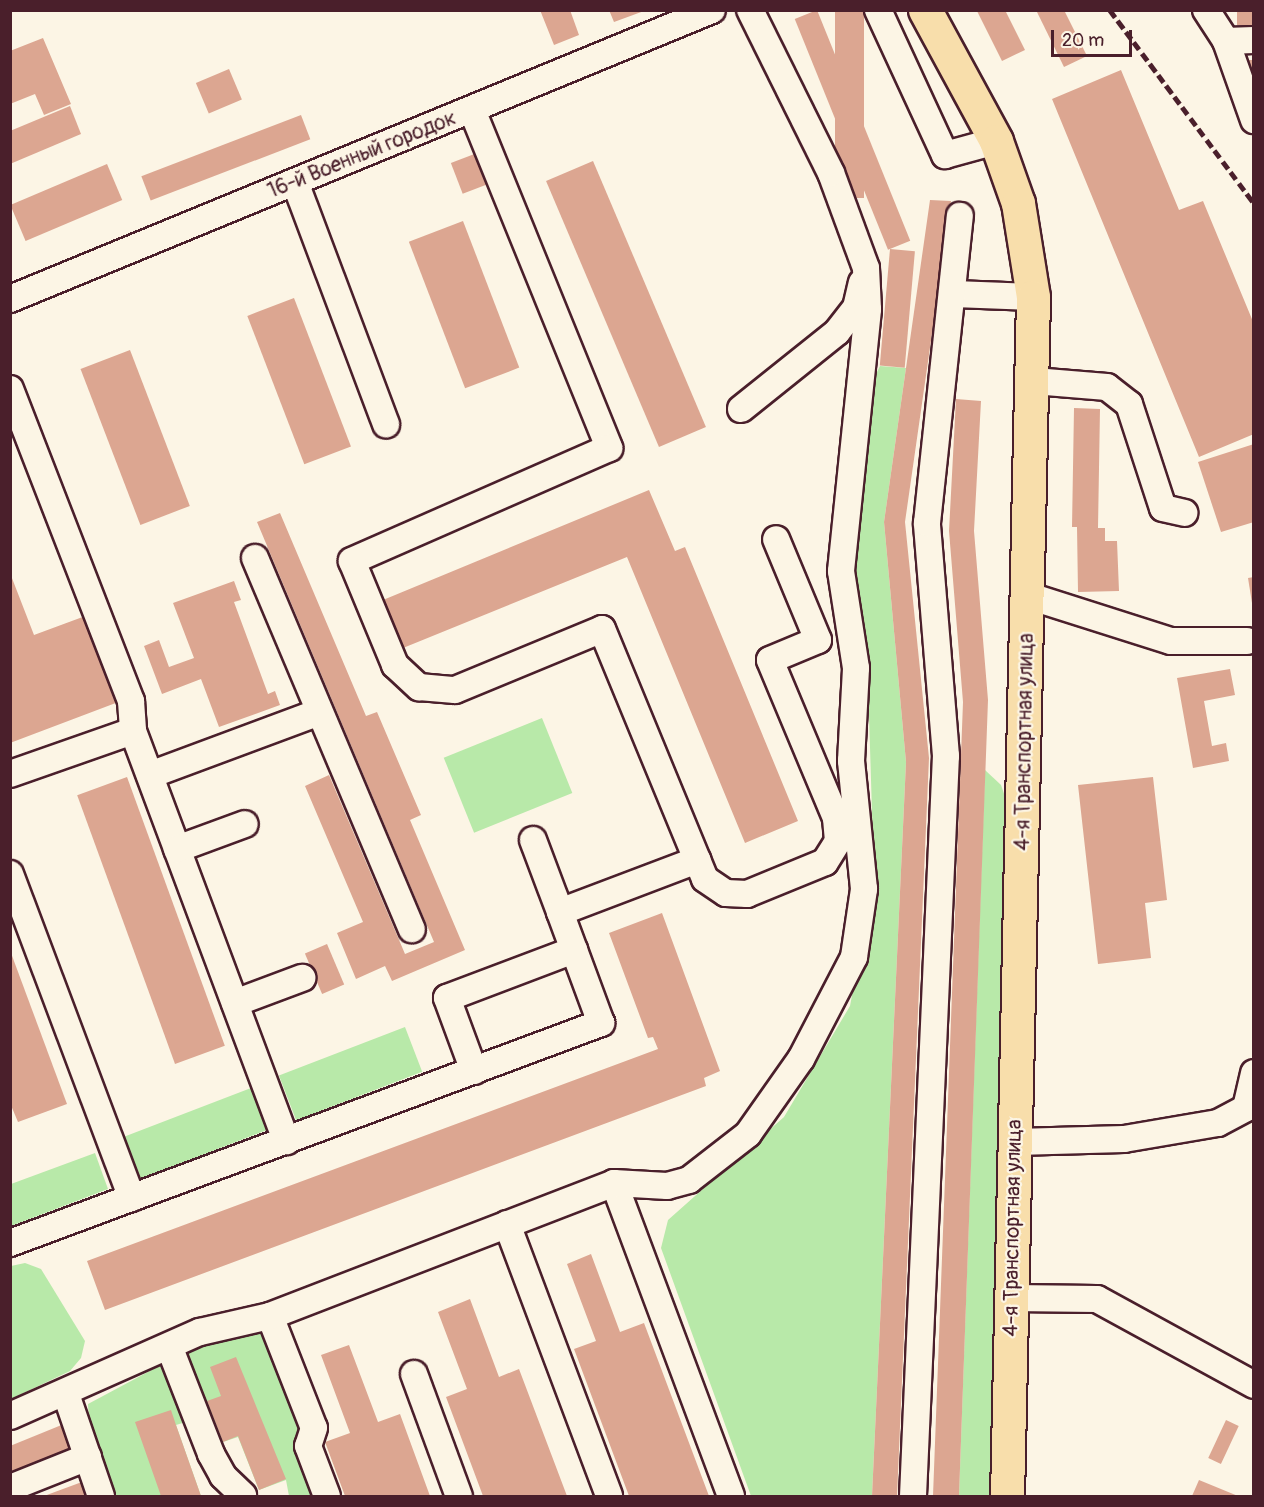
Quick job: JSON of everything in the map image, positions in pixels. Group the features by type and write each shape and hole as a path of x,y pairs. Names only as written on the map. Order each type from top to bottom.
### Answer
{"main road":[{"name":"4-я Транспортная улица","path":"925,10 996,141 1018,203 1033,297 1034,381 1007,1497"}],"street":[{"name":"16-й Военный городок","path":"10,299 712,10"},
{"path":"10,1416 66,1395 170,1346 239,1320 270,1316 614,1183 667,1186 689,1180 748,1134 801,1059 860,936 863,843 851,761 856,668 840,571 867,363 866,268 831,173 750,10"},
{"path":"878,10 945,155 996,141"},
{"path":"1206,10 1226,41 1254,120"},
{"path":"1226,41 1254,40"},
{"path":"472,110 609,448 352,561 395,665 418,687 455,690 602,629 705,879 726,893 747,894 825,862 838,841 836,818 770,660 818,640 776,539"},
{"path":"295,182 386,424"},
{"path":"914,1497 946,756 927,523 954,294 960,216"},
{"path":"741,409 837,332 856,308 866,268"},
{"path":"954,294 1033,297"},
{"path":"1034,381 1107,387 1129,404 1163,508 1184,513"},
{"path":"10,389 131,700 133,731 286,1141"},
{"path":"255,558 412,929"},
{"path":"1029,596 1171,641 1247,641"},
{"path":"150,775 319,712"},
{"path":"10,774 133,731"},
{"path":"177,849 245,824"},
{"path":"10,1243 601,1023 533,840"},
{"path":"560,912 697,860"},
{"path":"10,874 132,1198"},
{"path":"474,1071 447,998 574,950"},
{"path":"235,1003 302,978"},
{"path":"1016,1142 1124,1139 1218,1124 1245,1108 1254,1073"},
{"path":"614,1183 731,1497"},
{"path":"507,1224 609,1497"},
{"path":"1012,1298 1097,1299 1254,1385"},
{"path":"270,1316 314,1428 308,1446 327,1497"},
{"path":"170,1346 211,1454 223,1476 243,1495"},
{"path":"414,1374 459,1497"},
{"path":"66,1395 101,1497"},
{"path":"10,1488 88,1457"}],"green space":[{"path":"880,366 906,368 884,522 906,762 872,1496 751,1496 661,1248 668,1220 784,1117 850,1006 874,878 867,649 853,577 873,380"},
{"path":"542,718 572,793 474,833 444,758"},
{"path":"985,770 1001,785 1010,811 1000,1267 990,1496 959,1496"},
{"path":"405,1027 422,1072 296,1120 279,1075"},
{"path":"251,1088 267,1130 140,1179 124,1137"},
{"path":"95,1153 108,1189 11,1226 11,1184"},
{"path":"25,1263 41,1269 85,1341 81,1358 70,1371 11,1399 11,1266"},
{"path":"265,1326 305,1428 318,1496 289,1496 286,1480 259,1490 238,1437 223,1442 212,1414 176,1425 201,1496 115,1496 89,1423 88,1404 219,1334"}],"building":[{"path":"540,10 570,10 579,35 554,45"},
{"path":"609,10 644,10 644,11 614,22"},
{"path":"817,10 910,241 888,250 795,19"},
{"path":"835,10 864,10 864,198 835,198"},
{"path":"1005,10 1025,50 1002,61 977,11"},
{"path":"1036,10 1064,10 1087,56 1064,67"},
{"path":"1237,10 1254,10 1254,25 1237,25"},
{"path":"43,38 71,104 44,115 35,94 10,104 10,51"},
{"path":"1247,60 1254,60 1254,89 1249,89"},
{"path":"229,69 242,99 209,113 196,83"},
{"path":"1121,70 1179,210 1203,201 1254,324 1254,434 1199,457 1052,99"},
{"path":"70,106 81,134 10,164 10,131"},
{"path":"301,115 310,139 151,201 141,176"},
{"path":"477,153 489,184 463,194 451,163"},
{"path":"593,161 706,427 659,447 546,181"},
{"path":"107,164 122,200 26,241 10,205"},
{"path":"930,200 951,201 905,522 929,758 897,1496 872,1496 906,762 884,522"},
{"path":"463,221 519,368 465,388 409,242"},
{"path":"890,249 915,251 905,368 880,366"},
{"path":"294,298 351,446 304,464 247,316"},
{"path":"130,350 190,506 140,525 81,369"},
{"path":"956,399 981,401 974,531 988,700 959,1496 933,1496 963,702 949,531"},
{"path":"1074,408 1100,409 1098,528 1105,528 1105,541 1117,541 1119,591 1078,592 1077,527 1072,527"},
{"path":"1254,444 1254,522 1221,532 1198,462"},
{"path":"649,490 675,551 685,547 798,821 745,843 627,557 403,648 383,600"},
{"path":"280,513 366,716 377,712 421,815 410,820 465,950 392,981 385,966 356,979 337,933 363,922 305,786 329,775 405,954 434,942 257,522"},
{"path":"10,573 34,635 88,615 121,701 10,743"},
{"path":"1254,577 1254,603 1252,603 1248,578"},
{"path":"234,581 241,600 234,602 268,694 275,691 280,705 219,727 201,679 162,694 144,646 159,640 169,667 194,658 173,603"},
{"path":"1230,669 1235,695 1204,701 1212,746 1226,743 1229,761 1193,768 1177,678"},
{"path":"127,777 225,1046 175,1064 77,795"},
{"path":"1153,777 1167,900 1145,903 1151,958 1098,964 1078,785"},
{"path":"662,913 720,1071 704,1078 706,1086 105,1310 87,1261 658,1049 653,1037 648,1038 609,933"},
{"path":"327,944 344,985 322,994 305,953"},
{"path":"11,953 67,1104 18,1122 10,1103"},
{"path":"591,1254 620,1332 644,1323 709,1496 629,1496 574,1349 596,1341 567,1264"},
{"path":"470,1299 499,1377 519,1369 567,1496 483,1496 446,1397 467,1389 438,1312"},
{"path":"349,1345 378,1422 400,1414 430,1496 345,1496 325,1442 350,1433 321,1355"},
{"path":"236,1357 286,1479 259,1490 238,1436 223,1442 207,1401 221,1396 210,1367"},
{"path":"171,1410 201,1496 161,1496 135,1422"},
{"path":"1226,1420 1239,1426 1221,1464 1208,1458"},
{"path":"64,1424 73,1447 10,1473 10,1446"},
{"path":"90,1479 96,1496 44,1496"},
{"path":"1199,1480 1238,1496 1192,1496"}],"railway":[{"path":"1110,10 1254,203"}]}
